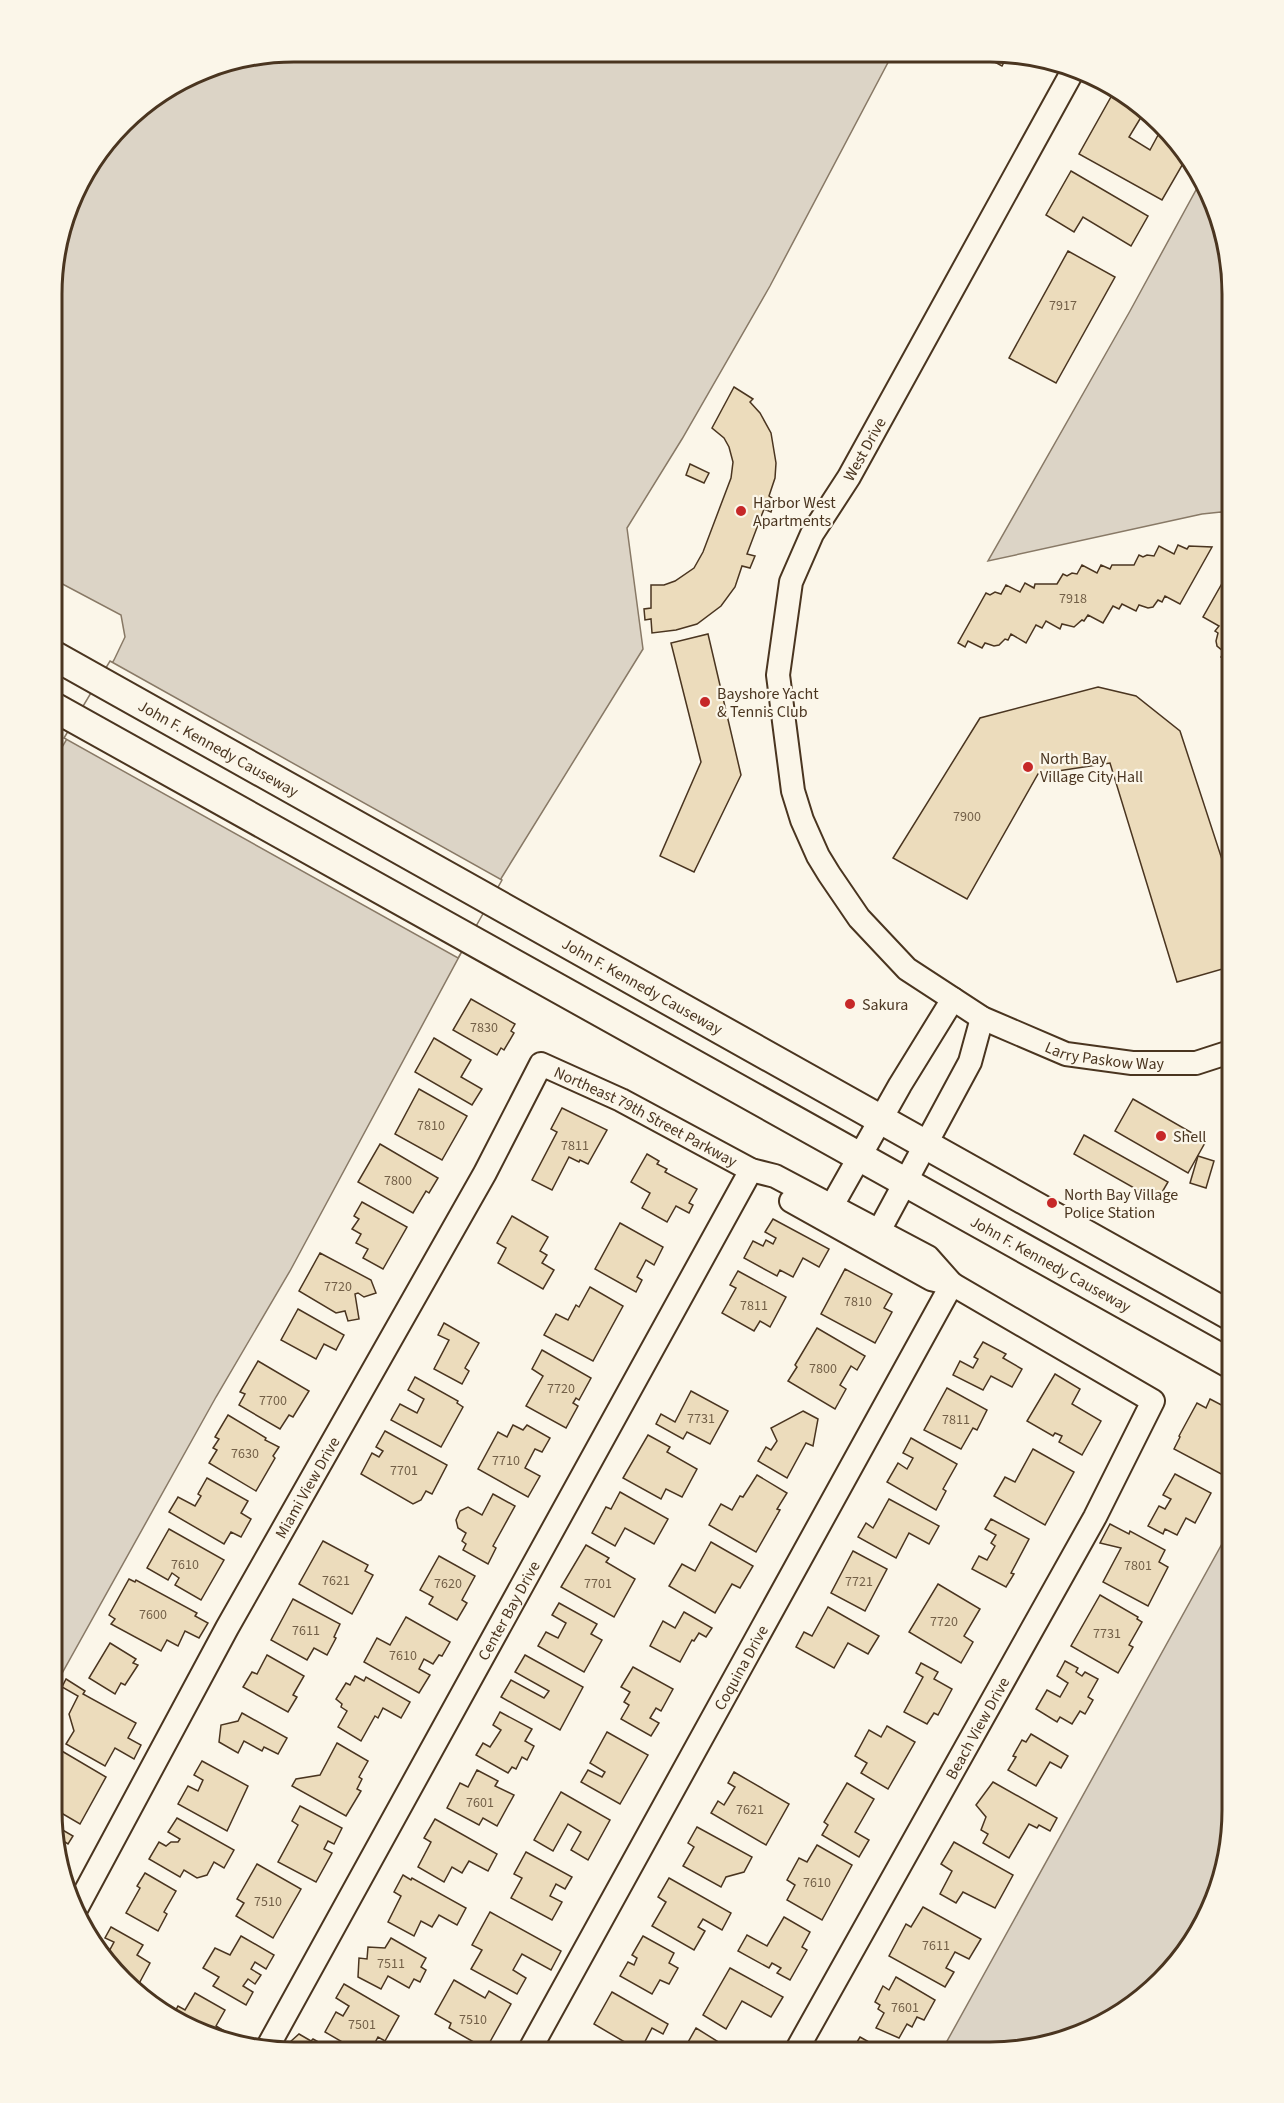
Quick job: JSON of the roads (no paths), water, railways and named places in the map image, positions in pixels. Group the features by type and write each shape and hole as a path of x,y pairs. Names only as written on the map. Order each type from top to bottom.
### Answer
{"main road":[{"name":"John F. Kennedy Causeway","path":"62,660 1222,1311"},
{"name":"John F. Kennedy Causeway","path":"62,711 1222,1359"}],"street":[{"name":"West Drive","path":"860,918 818,856 802,820 793,790 778,675 791,582 812,534 849,477 1070,76"},
{"name":"Larry Paskow Way","path":"860,918 907,969 982,1018 1066,1054 1132,1063 1196,1063 1222,1055"},
{"path":"828,1213 880,1120 953,999"},
{"path":"875,1238 970,1062 982,1018"},
{"name":"Northeast 79th Street Parkway","path":"541,1064 621,1100 751,1170 768,1188 828,1213 875,1238 931,1279 952,1284 1154,1401"},
{"name":"Miami View Drive","path":"80,1901 227,1629 485,1173 541,1064"},
{"name":"Center Bay Drive","path":"271,2041 751,1170"},
{"name":"Coquina Drive","path":"534,2042 952,1284"},
{"name":"Beach View Drive","path":"801,2042 1095,1517 1154,1401"}],"place":[{"name":"Harbor West Apartments","path":"741,511"},
{"name":"Bayshore Yacht & Tennis Club","path":"705,702"},
{"name":"North Bay Village City Hall","path":"1028,767"},
{"name":"Sakura","path":"850,1004"},
{"name":"Shell","path":"1161,1136"},
{"name":"North Bay Village Police Station","path":"1052,1203"}]}
